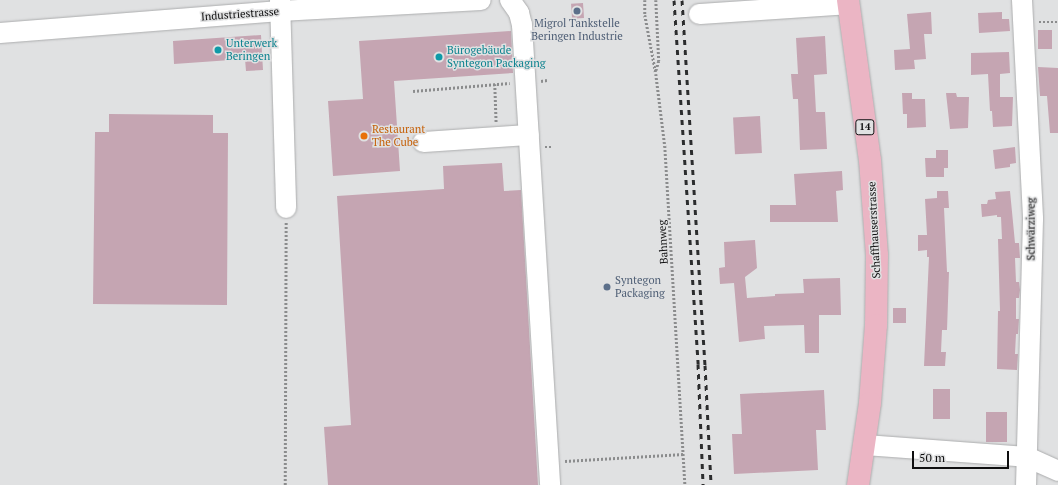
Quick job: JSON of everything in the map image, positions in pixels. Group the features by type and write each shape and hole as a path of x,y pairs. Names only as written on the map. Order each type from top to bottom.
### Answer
{"main road":[{"name":"Schaffhauserstrasse","path":"848,2 870,160 877,255 876,325 865,445 858,485"}],"street":[{"name":"Industriestrasse","path":"0,33 280,6 481,0"},
{"path":"510,0 519,13 522,26 550,485"},
{"path":"752,0 769,11"},
{"name":"Schwärziweg","path":"1022,0 1032,219 1026,408 1026,485"},
{"path":"699,14 769,11 848,2"},
{"path":"280,6 286,208"},
{"path":"423,142 529,135"},
{"path":"865,445 1027,457 1058,471"}],"path":[{"name":"Bahnweg","path":"645,0 645,15 656,74 665,146 685,485"},
{"path":"656,0 659,61 656,74"},
{"path":"413,91 525,82"},
{"path":"494,84 497,136"},
{"path":"286,208 286,485"},
{"path":"549,462 684,454"}],"building":[{"path":"583,3 584,18 572,19 571,4"},
{"path":"931,12 932,34 924,34 926,59 914,60 915,69 895,70 894,50 910,49 907,14"},
{"path":"1002,12 1002,19 1009,19 1010,31 979,33 978,13"},
{"path":"1038,30 1052,30 1052,49 1038,49"},
{"path":"511,31 513,73 394,81 400,171 333,176 328,101 363,99 359,41"},
{"name":"Unterwerk Beringen","path":"261,35 263,70 246,71 245,59 174,64 173,41"},
{"path":"825,36 827,74 814,75 816,112 825,112 827,149 800,150 798,99 793,99 791,74 798,74 796,38"},
{"path":"1009,52 1010,73 1000,74 1000,97 1013,97 1012,126 993,127 992,111 990,111 988,74 971,75 971,53"},
{"path":"1038,67 1058,68 1058,133 1050,133 1047,96 1040,96"},
{"path":"902,93 912,93 912,99 925,99 926,127 907,128 907,114 903,114"},
{"path":"946,93 956,93 957,97 969,97 968,128 950,129"},
{"path":"109,114 213,115 213,133 228,133 227,305 93,304 95,132 109,132"},
{"path":"760,116 762,153 735,154 733,117"},
{"path":"1015,147 1016,163 1010,164 1010,167 995,169 993,150"},
{"path":"936,150 948,150 948,168 944,168 944,177 926,177 925,158 936,158"},
{"path":"502,163 504,191 521,190 538,485 328,485 324,427 351,425 337,196 444,189 443,166"},
{"path":"842,171 843,190 836,191 838,222 770,222 770,205 796,205 794,174"},
{"path":"937,191 948,191 949,208 944,208 947,272 949,272 947,330 942,330 941,352 946,352 945,366 924,366 929,257 927,257 927,250 918,251 918,235 927,235 925,199 937,198"},
{"path":"1010,191 1015,243 1019,243 1020,258 1015,258 1016,282 1019,282 1020,290 1019,298 1016,298 1016,319 1019,319 1018,334 1016,334 1015,354 1018,354 1017,370 997,369 998,311 1000,311 998,239 1002,239 1001,217 997,217 997,215 982,217 981,204 987,204 988,200 996,199 995,192"},
{"path":"755,240 757,268 745,277 747,298 775,296 775,294 804,293 803,279 840,278 841,315 819,315 819,353 805,353 804,325 764,326 765,339 739,342 734,283 720,284 719,268 725,267 724,242"},
{"path":"893,308 906,308 906,323 893,323"},
{"path":"933,389 950,389 950,419 933,419"},
{"path":"824,390 826,430 816,430 818,470 734,474 732,434 742,434 740,394"},
{"path":"986,412 1007,412 1007,442 986,442"}],"railway":[{"path":"674,0 698,364 703,485"},
{"path":"682,0 711,485"}],"place":[{"name":"Migrol Tankstelle Beringen Industrie","path":"577,11"},
{"name":"Unterwerk Beringen","path":"218,50"},
{"name":"Bürogebäude Syntegon Packaging","path":"439,57"},
{"name":"Restaurant The Cube","path":"364,136"},
{"name":"Syntegon Packaging","path":"607,287"}]}
